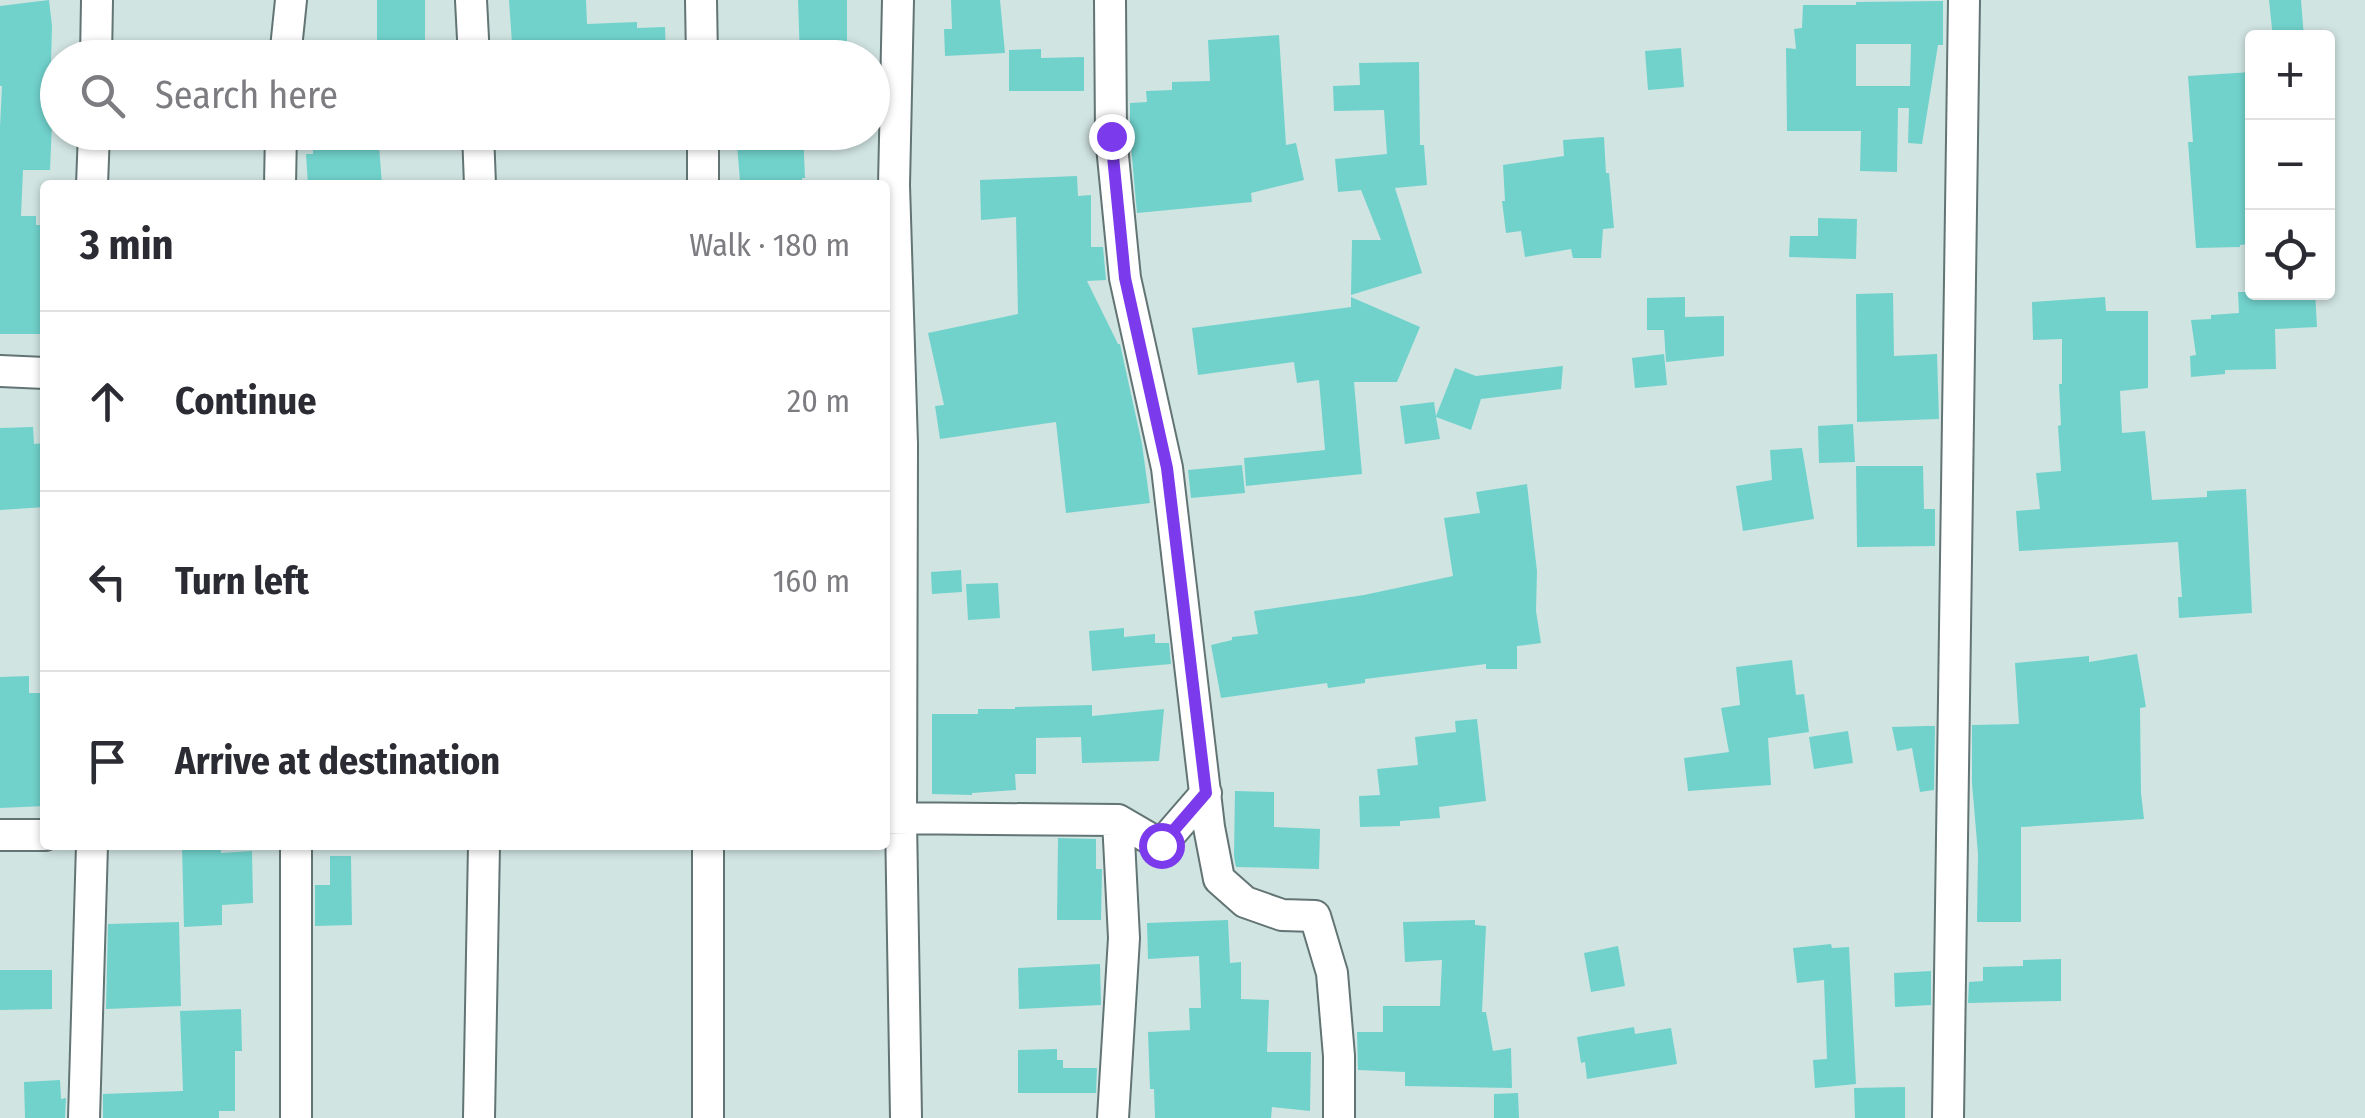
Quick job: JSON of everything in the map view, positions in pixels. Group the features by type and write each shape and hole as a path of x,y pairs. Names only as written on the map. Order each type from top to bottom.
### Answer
{"street":[{"path":"96,40 97,0"},
{"path":"287,40 291,0"},
{"path":"472,0 473,40"},
{"path":"701,0 702,40"},
{"path":"898,0 894,185 902,444 893,819 906,1118"},
{"path":"1110,0 1111,136 1125,278 1167,468 1208,827 1218,879 1245,902 1282,916 1316,916 1332,973 1339,1118"},
{"path":"1948,1118 1964,0"},
{"path":"92,180 93,150"},
{"path":"280,150 280,180"},
{"path":"479,150 480,180"},
{"path":"702,150 703,180"},
{"path":"0,371 40,373"},
{"path":"893,819 1118,820 1161,845 1206,793"},
{"path":"1113,1118 1124,938 1118,820"},
{"path":"0,835 40,835"},
{"path":"84,1118 92,850"},
{"path":"296,850 296,1118"},
{"path":"478,1118 484,850"},
{"path":"708,850 708,1118"}],"building":[{"path":"49,0 52,40 40,40 40,150 51,150 50,170 23,170 21,216 36,216 36,225 40,225 40,334 0,334 0,6"},
{"path":"377,0 425,0 425,40 377,40"},
{"path":"509,0 586,0 587,24 637,22 637,28 665,27 665,40 512,40"},
{"path":"798,0 847,0 847,40 799,40"},
{"path":"951,0 1000,0 1005,53 945,56 944,29 952,29"},
{"path":"2269,0 2301,0 2303,30 2272,30"},
{"path":"1943,1 1943,45 1938,45 1922,144 1908,143 1909,108 1898,108 1897,172 1860,171 1861,131 1787,131 1786,48 1796,49 1794,29 1802,28 1803,5","holes":["1856,44 1911,44 1910,86 1856,86"]},
{"path":"1279,35 1286,145 1296,143 1304,180 1251,193 1252,202 1137,213 1130,103 1147,102 1146,91 1172,90 1172,82 1210,81 1208,40"},
{"path":"1681,48 1684,87 1648,90 1645,51"},
{"path":"1041,49 1041,58 1084,57 1084,91 1009,91 1009,50"},
{"path":"1419,62 1420,145 1424,145 1427,185 1395,188 1422,273 1351,295 1352,240 1381,240 1361,190 1338,192 1335,159 1387,154 1384,110 1334,111 1333,86 1360,85 1359,63"},
{"path":"2245,72 2245,245 2240,247 2196,248 2188,142 2193,142 2188,76"},
{"path":"1604,137 1614,228 1603,229 1601,258 1573,258 1571,249 1525,257 1521,231 1506,233 1503,165 1564,156 1563,140"},
{"path":"313,150 379,150 382,180 308,180 306,154 313,154"},
{"path":"737,150 804,150 802,180 740,180"},
{"path":"1077,176 1078,196 1091,195 1091,247 1103,247 1106,280 1087,281 1120,344 1142,444 1150,503 1066,513 1056,422 940,439 935,406 944,405 928,333 1018,314 1016,217 981,220 980,180"},
{"path":"1818,218 1857,219 1856,259 1789,257 1790,236 1818,236"},
{"path":"2238,292 2245,292 2245,300 2315,300 2317,327 2275,329 2276,369 2225,370 2225,374 2191,377 2190,356 2196,355 2191,320 2239,313"},
{"path":"1893,293 1894,356 1937,354 1939,419 1857,422 1856,294"},
{"path":"1351,297 1420,327 1397,382 1354,382 1362,474 1246,486 1244,458 1325,450 1319,380 1297,383 1294,362 1198,375 1192,328 1351,307"},
{"path":"1685,297 1685,317 1724,316 1724,356 1666,362 1664,330 1647,330 1647,298"},
{"path":"2105,297 2106,311 2148,311 2148,388 2120,391 2122,433 2145,431 2152,500 2207,497 2207,491 2246,489 2252,613 2179,618 2178,597 2182,597 2178,542 2019,551 2016,511 2040,509 2036,473 2061,471 2058,426 2062,339 2033,340 2032,302"},
{"path":"1664,354 1667,385 1635,388 1632,358"},
{"path":"1563,366 1561,389 1481,399 1471,430 1436,417 1440,439 1405,444 1400,406 1434,402 1436,416 1455,368 1476,376"},
{"path":"1853,424 1855,462 1819,463 1818,426"},
{"path":"33,427 34,444 40,443 40,507 0,510 0,428"},
{"path":"1802,448 1814,519 1743,531 1736,486 1772,480 1770,450"},
{"path":"1242,465 1245,493 1191,498 1188,470"},
{"path":"1856,466 1923,466 1924,509 1935,509 1935,546 1857,547"},
{"path":"1527,484 1541,643 1517,646 1517,669 1486,669 1486,664 1365,679 1365,683 1328,688 1327,683 1221,698 1211,645 1232,637 1258,634 1254,611 1364,595 1453,576 1444,518 1480,513 1476,492"},
{"path":"961,570 962,592 932,594 931,572"},
{"path":"998,583 1000,618 968,620 966,584"},
{"path":"1124,628 1124,637 1155,634 1155,643 1169,643 1171,664 1092,671 1089,631"},
{"path":"2137,654 2146,707 2140,708 2144,819 2021,827 2021,922 1977,922 1972,725 2019,724 2015,663 2089,656 2089,662"},
{"path":"1792,660 1796,695 1804,694 1809,732 1768,738 1771,785 1688,791 1684,758 1729,752 1721,708 1740,705 1736,667"},
{"path":"29,676 29,693 40,693 40,806 0,808 0,677"},
{"path":"1092,705 1092,716 1164,709 1159,761 1082,763 1081,737 1036,738 1036,774 1015,774 1016,790 932,794 932,714"},
{"path":"1477,719 1486,801 1439,807 1440,818 1400,821 1400,826 1360,827 1359,796 1380,795 1377,769 1418,765 1415,737 1456,732 1455,721"},
{"path":"1935,726 1934,790 1920,792 1912,748 1897,751 1892,727"},
{"path":"1848,731 1853,763 1814,769 1809,737"},
{"path":"1235,791 1274,792 1274,827 1320,829 1319,869 1236,867"},
{"path":"1058,838 1096,839 1096,869 1102,869 1101,920 1057,920"},
{"path":"182,850 252,851 253,903 222,905 222,925 184,927"},
{"path":"330,856 351,856 352,925 315,926 315,885 330,885"},
{"path":"1228,920 1230,963 1241,962 1241,999 1269,1000 1267,1052 1311,1052 1310,1111 1272,1107 1271,1118 1155,1118 1148,1032 1190,1030 1189,1008 1201,1008 1199,956 1148,959 1147,923"},
{"path":"1475,920 1475,925 1486,926 1482,1012 1486,1012 1493,1051 1511,1048 1512,1088 1405,1086 1405,1072 1358,1070 1357,1032 1383,1032 1383,1006 1440,1006 1442,960 1405,962 1403,922"},
{"path":"179,922 181,1006 106,1009 108,924"},
{"path":"1831,944 1832,948 1849,947 1856,1084 1815,1088 1813,1060 1827,1059 1824,980 1797,983 1793,948"},
{"path":"1618,946 1625,986 1591,992 1584,953"},
{"path":"2061,959 2061,1001 1968,1003 1969,982 1983,981 1983,967 2023,966 2023,960"},
{"path":"1100,964 1101,1005 1019,1009 1018,968"},
{"path":"0,970 52,970 52,1009 0,1010"},
{"path":"1931,971 1931,1005 1895,1007 1894,973"},
{"path":"241,1009 242,1051 235,1051 235,1111 219,1111 219,1118 103,1118 103,1094 183,1091 180,1011"},
{"path":"1634,1027 1635,1034 1671,1028 1677,1064 1587,1079 1577,1037"},
{"path":"1057,1049 1057,1060 1063,1060 1063,1068 1097,1068 1096,1093 1018,1093 1018,1050"},
{"path":"60,1080 61,1099 66,1098 65,1118 25,1118 24,1082"},
{"path":"1905,1087 1905,1118 1855,1118 1854,1088"},
{"path":"1518,1093 1519,1118 1494,1118 1494,1094"}],"route":[{"path":"1111,136 1125,278 1167,468 1206,793 1161,845"}]}
